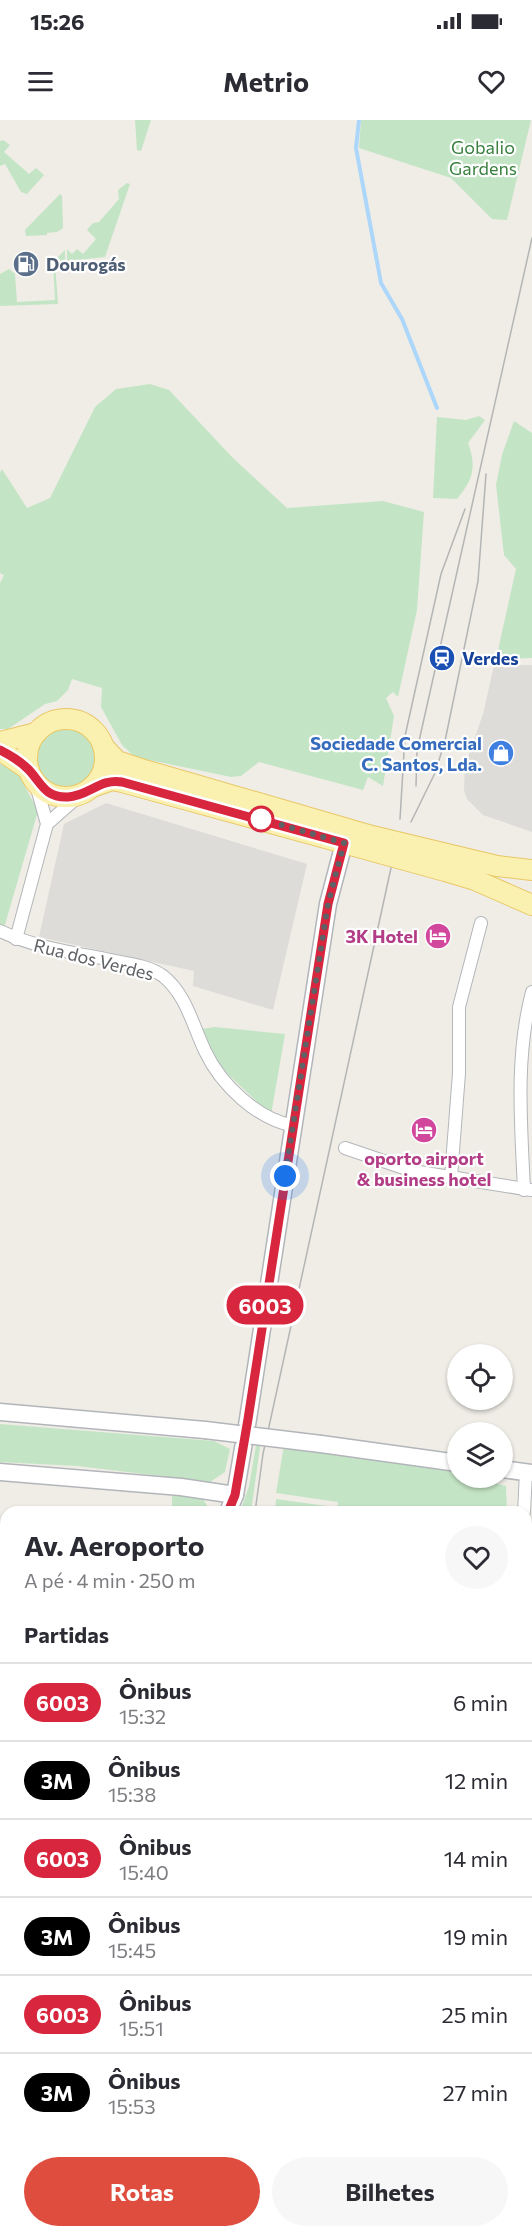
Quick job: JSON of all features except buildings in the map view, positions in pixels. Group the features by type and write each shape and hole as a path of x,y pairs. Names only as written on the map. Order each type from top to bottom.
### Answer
{"main road":[{"path":"0,742 36,733 58,719 71,719 84,723 94,730 103,746 117,761 475,880 532,905"},
{"path":"32,776 27,757 36,733"},
{"path":"87,791 105,766 103,746"},
{"path":"0,750 56,795 87,791 112,780 346,836 532,870"},
{"path":"230,1506 235,1495 328,904 346,836"},
{"path":"0,1412 205,1430 447,1461"},
{"path":"513,1471 529,1473"},
{"path":"0,1472 159,1485 235,1495"}],"street":[{"path":"16,939 47,824 32,776"},
{"path":"47,824 87,791"},
{"path":"451,1177 459,1073 459,1007 481,924"},
{"name":"Rua dos Verdes","path":"0,931 16,939 143,967 160,974 178,990 206,1053 225,1081 247,1101 276,1122 294,1126"},
{"path":"345,1148 413,1172 528,1190 520,1109 521,1043 531,997"},
{"path":"525,1506 529,1473"}],"shaded area":[{"name":"Sociedade Comercial C. Santos, Lda.","path":"494,665 532,665 532,832 483,815 467,799 464,790 465,766 483,714"},
{"path":"106,803 307,864 273,1010 193,986 194,971 39,937 64,824"}],"green space":[{"path":"135,120 151,120 141,151 137,150"},
{"name":"Gobalio Gardens","path":"361,120 531,120 507,220 492,219 451,178 359,148"},
{"path":"3,140 10,145 4,152 29,174 36,168 44,175 27,194 21,192 5,164 0,166 0,141"},
{"path":"127,183 130,184 105,257 67,261 67,249 72,254 77,249 83,254 96,239 87,230 93,223 99,222 119,199 118,190"},
{"path":"60,194 62,196 63,228 57,232 47,233 47,235 26,236 25,230"},
{"path":"65,250 65,261 55,262 58,304 0,306 0,274 9,269 15,274 17,302 55,300 53,262"},
{"path":"150,384 169,390 233,458 287,508 383,501 424,512 417,610 398,697 393,692 386,698 394,716 383,786 368,777 363,790 259,762 241,776 231,777 135,757 122,745 101,707 102,688 72,679 68,690 57,701 45,704 8,729 0,729 0,583 4,575 0,573 0,473 2,469 27,508 50,498 95,407 116,389"},
{"path":"479,416 485,420 468,443 473,466 467,486 457,499 433,498 437,417 466,420"},
{"path":"514,421 532,433 532,658 496,659 516,569 504,555 496,485 502,455"},
{"path":"65,727 82,732 90,740 95,757 90,774 82,782 65,787 48,782 40,774 35,757 40,740 48,732"},
{"path":"0,764 15,768 38,811 4,928 0,926"},
{"path":"215,1027 285,1034 271,1115 215,1062 201,1029"},
{"path":"0,1424 214,1441 230,1449 225,1472 210,1482 77,1466 0,1462"},
{"path":"257,1440 261,1440 252,1506 242,1506 249,1486"},
{"path":"284,1445 424,1464 447,1470 447,1488 506,1488 507,1506 338,1506 338,1502 276,1493"},
{"path":"172,1495 203,1499 207,1506 172,1506"},
{"path":"276,1499 327,1506 275,1506"}],"waterway":[{"path":"359,120 356,148 381,283 402,319 437,408"}],"tram line":[{"path":"416,786 417,750 532,238"},
{"path":"411,822 435,773 445,741 478,581 486,474"},
{"path":"400,819 405,736 441,574 465,509"},
{"path":"256,1506 263,1454 391,868"}],"bus line":[{"name":"6003","path":"0,750 29,770 35,781 45,790 56,795 69,797 81,794 100,783 112,780 344,843 328,904 248,1419 235,1495 230,1506"}],"place":[{"name":"Dourogás","path":"26,264"},
{"name":"Verdes","path":"442,658"},
{"name":"Sociedade Comercial C. Santos, Lda.","path":"501,753"},
{"name":"3K Hotel","path":"438,936"},
{"name":"oporto airport & business hotel","path":"424,1130"}],"route":[{"path":"261,819 344,843 328,904 285,1176"}]}
